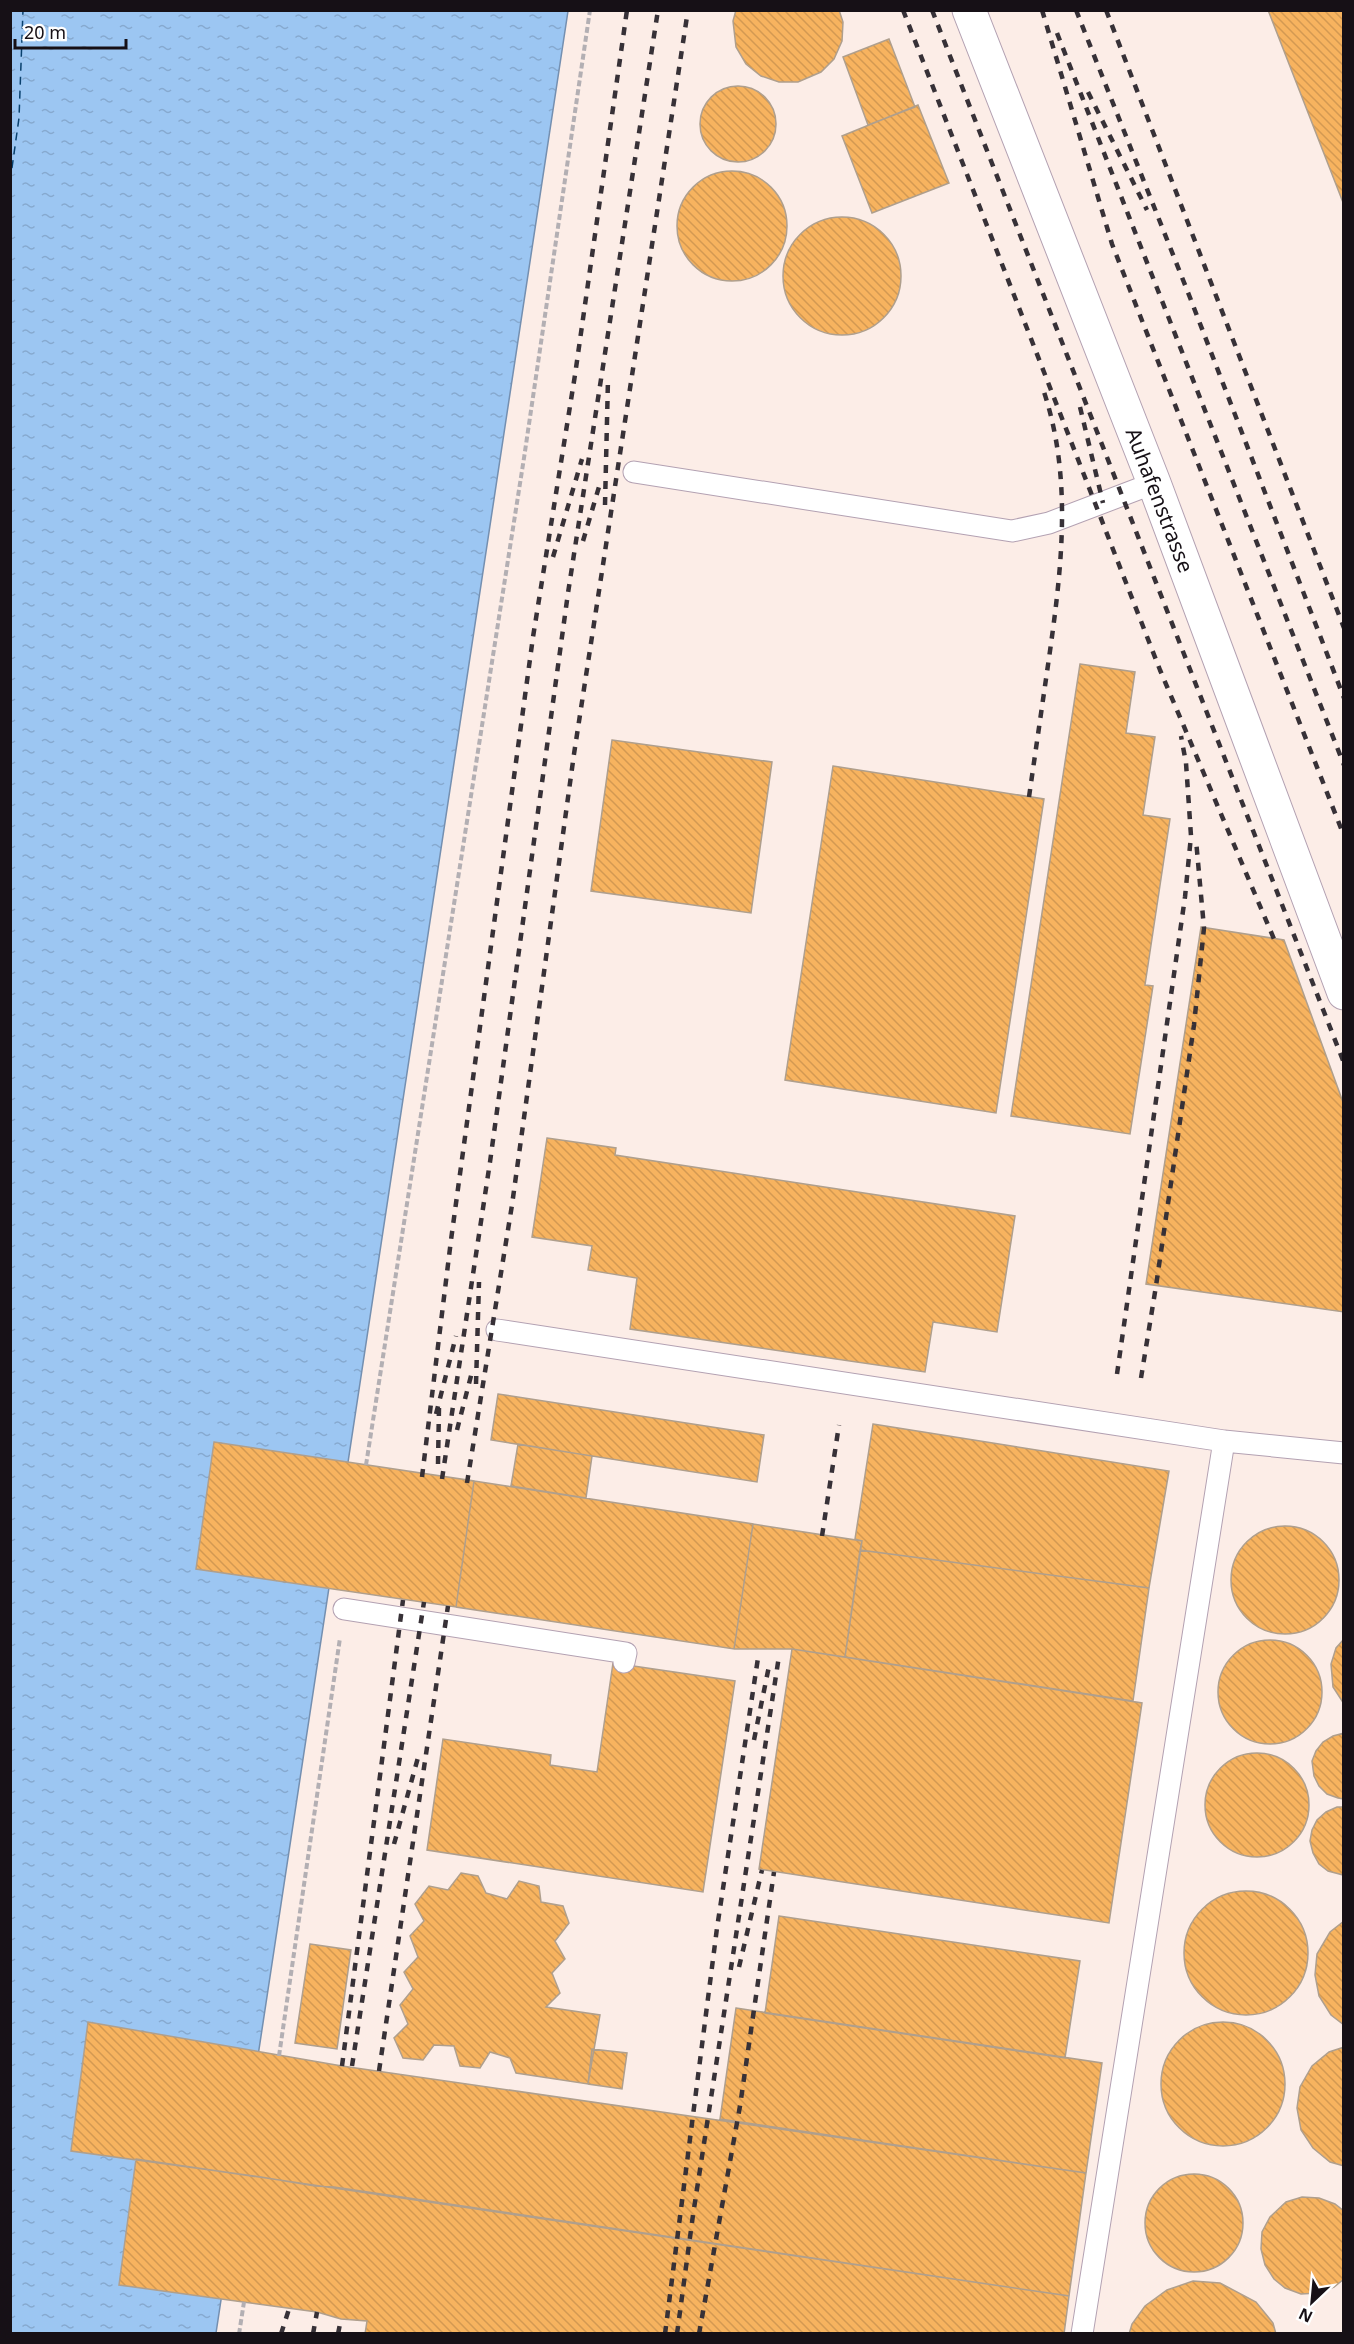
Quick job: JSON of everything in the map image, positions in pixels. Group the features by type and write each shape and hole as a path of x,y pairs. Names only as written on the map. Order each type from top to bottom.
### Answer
{"street":[{"name":"Auhafenstrasse","path":"969,10 1154,483 1344,993"}],"lane":[{"path":"634,472 1012,531 1049,522 1154,483"},
{"path":"497,1330 1224,1441 1344,1453"},
{"path":"1082,2334 1224,1441"},
{"path":"345,1609 626,1653 624,1662"}],"path":[{"path":"366,1465 520,482 590,10"},
{"path":"279,2056 345,1609"},
{"path":"239,2334 244,2302"}],"shaded area":[{"path":"568,11 1343,11 1343,2333 216,2334"}],"water":[{"path":"11,11 568,11 216,2333 11,2334"}],"building":[{"path":"736,10 839,10 843,22 842,41 834,59 821,72 798,82 779,82 761,76 746,64 736,47 733,21"},
{"path":"1268,10 1344,10 1344,205"},
{"path":"889,39 915,107 868,125 843,57"},
{"path":"738,86 753,89 765,97 773,109 776,124 773,139 765,151 753,159 738,162 723,159 711,151 703,139 700,124 703,109 711,97 723,89"},
{"path":"918,105 949,183 872,213 842,136"},
{"path":"732,171 753,175 771,187 783,205 787,226 783,247 771,265 753,277 732,281 711,277 693,265 681,247 677,226 681,205 693,187 711,175"},
{"path":"842,217 875,227 891,243 901,276 891,309 875,325 842,335 809,325 793,309 783,276 793,243 809,227"},
{"path":"1080,664 1135,672 1126,733 1155,737 1143,815 1170,819 1145,985 1153,986 1130,1134 1011,1116"},
{"path":"612,740 772,762 751,913 591,891"},
{"path":"833,766 1044,799 996,1113 785,1080"},
{"path":"1201,927 1284,940 1344,1105 1344,1312 1146,1284"},
{"path":"547,1138 616,1148 615,1155 1015,1216 997,1332 933,1322 925,1372 630,1329 637,1278 588,1270 592,1246 532,1237"},
{"path":"498,1394 764,1435 757,1482 491,1440"},
{"path":"873,1424 1169,1471 1149,1588 860,1550 862,1541 855,1539"},
{"path":"214,1442 474,1481 456,1607 196,1569"},
{"path":"518,1444 592,1456 586,1498 511,1486"},
{"path":"474,1481 753,1524 734,1649 456,1607"},
{"path":"753,1524 862,1541 845,1657 792,1649 734,1649"},
{"path":"1285,1526 1306,1530 1323,1542 1335,1559 1339,1580 1335,1601 1323,1618 1306,1630 1285,1634 1264,1630 1247,1618 1235,1601 1231,1580 1235,1559 1247,1542 1264,1530"},
{"path":"860,1550 1149,1588 1133,1701 845,1657"},
{"path":"1344,1639 1344,1704 1333,1687 1331,1664 1336,1648"},
{"path":"1270,1640 1290,1644 1307,1655 1318,1672 1322,1692 1318,1712 1307,1729 1290,1740 1270,1744 1250,1740 1233,1729 1222,1712 1218,1692 1222,1672 1233,1655 1250,1644"},
{"path":"792,1649 1142,1703 1109,1923 759,1869"},
{"path":"613,1663 735,1681 703,1892 427,1850 443,1739 551,1755 550,1765 597,1772"},
{"path":"1344,1733 1344,1799 1327,1794 1319,1786 1314,1776 1312,1761 1323,1742"},
{"path":"1257,1753 1277,1757 1294,1768 1305,1785 1309,1805 1305,1825 1294,1842 1277,1853 1257,1857 1237,1853 1220,1842 1209,1825 1205,1805 1209,1785 1220,1768 1237,1757"},
{"path":"1337,1807 1344,1807 1343,1875 1328,1871 1319,1864 1310,1841 1317,1820 1326,1812"},
{"path":"461,1873 478,1876 486,1893 507,1899 519,1881 539,1886 541,1902 563,1906 569,1923 555,1941 565,1959 552,1973 560,1993 546,2007 600,2015 588,2084 516,2073 510,2058 490,2052 480,2068 460,2066 454,2046 434,2045 423,2060 403,2058 394,2038 408,2024 400,2005 413,1989 404,1972 418,1957 410,1936 424,1921 415,1904 429,1886 448,1890"},
{"path":"1246,1891 1270,1896 1281,1901 1290,1909 1298,1918 1303,1929 1308,1953 1303,1977 1298,1988 1290,1997 1281,2005 1270,2010 1246,2015 1222,2010 1211,2005 1202,1997 1194,1988 1189,1977 1184,1953 1189,1929 1194,1918 1202,1909 1211,1901 1222,1896"},
{"path":"779,1916 1080,1961 1065,2058 765,2013"},
{"path":"1344,1921 1344,2025 1331,2015 1319,1996 1315,1975 1317,1954 1330,1932"},
{"path":"310,1944 351,1950 337,2049 295,2043"},
{"path":"736,2008 1102,2063 1086,2173 720,2119"},
{"path":"88,2022 342,2066 1086,2173 1069,2296 334,2187 71,2151"},
{"path":"1223,2022 1247,2027 1258,2032 1267,2040 1275,2049 1280,2060 1285,2084 1280,2108 1275,2119 1267,2128 1258,2136 1247,2141 1223,2146 1199,2141 1188,2136 1179,2128 1171,2119 1166,2108 1161,2084 1166,2060 1171,2049 1179,2040 1188,2032 1199,2027"},
{"path":"1344,2047 1344,2166 1330,2162 1313,2148 1301,2130 1297,2108 1300,2087 1312,2066 1329,2052"},
{"path":"592,2049 627,2053 622,2089 588,2084"},
{"path":"136,2159 1069,2296 1064,2334 365,2334 367,2321 119,2285"},
{"path":"1194,2174 1213,2178 1228,2189 1239,2204 1243,2223 1239,2242 1228,2257 1213,2268 1194,2272 1175,2268 1160,2257 1149,2242 1145,2223 1149,2204 1160,2189 1175,2178"},
{"path":"1302,2197 1319,2198 1335,2204 1344,2211 1344,2279 1334,2287 1318,2293 1301,2294 1285,2288 1274,2279 1265,2265 1261,2249 1262,2232 1270,2217 1286,2202"},
{"path":"1193,2281 1220,2283 1256,2302 1273,2323 1276,2334 1129,2334 1132,2324 1145,2306 1167,2290"}],"ferry route":[{"path":"10,182 19,118 23,10"}],"railway":[{"path":"422,1477 451,1240 533,637 575,375 627,10"},
{"path":"442,1479 490,1162 568,593 658,10"},
{"path":"467,1483 512,1205 574,754 688,10"},
{"path":"903,10 1160,670 1274,939"},
{"path":"932,10 1344,1063"},
{"path":"1042,10 1112,244 1344,836"},
{"path":"1076,10 1189,295 1344,698"},
{"path":"1106,10 1344,628"},
{"path":"1057,33 1344,765"},
{"path":"1088,92 1147,210"},
{"path":"605,505 608,379"},
{"path":"1029,797 1061,554 1062,521 1058,456 1053,424 1044,392"},
{"path":"1080,407 1103,503"},
{"path":"553,557 582,459"},
{"path":"583,541 601,480"},
{"path":"1117,1374 1185,897 1191,836 1186,763 1181,736"},
{"path":"1141,1378 1194,1025 1204,928 1196,840"},
{"path":"476,1384 479,1282"},
{"path":"436,1414 456,1336"},
{"path":"457,1430 472,1372"},
{"path":"438,1464 439,1407"},
{"path":"822,1536 839,1425"},
{"path":"342,2066 403,1600"},
{"path":"352,2066 424,1602"},
{"path":"379,2071 448,1606"},
{"path":"677,2334 693,2215 779,1656"},
{"path":"665,2334 717,1928 758,1658"},
{"path":"754,1740 769,1666"},
{"path":"394,1844 419,1754"},
{"path":"739,1967 762,1870"},
{"path":"699,2334 740,2106 774,1872"},
{"path":"281,2334 289,2309"},
{"path":"313,2334 317,2312"},
{"path":"338,2334 341,2319"}]}
